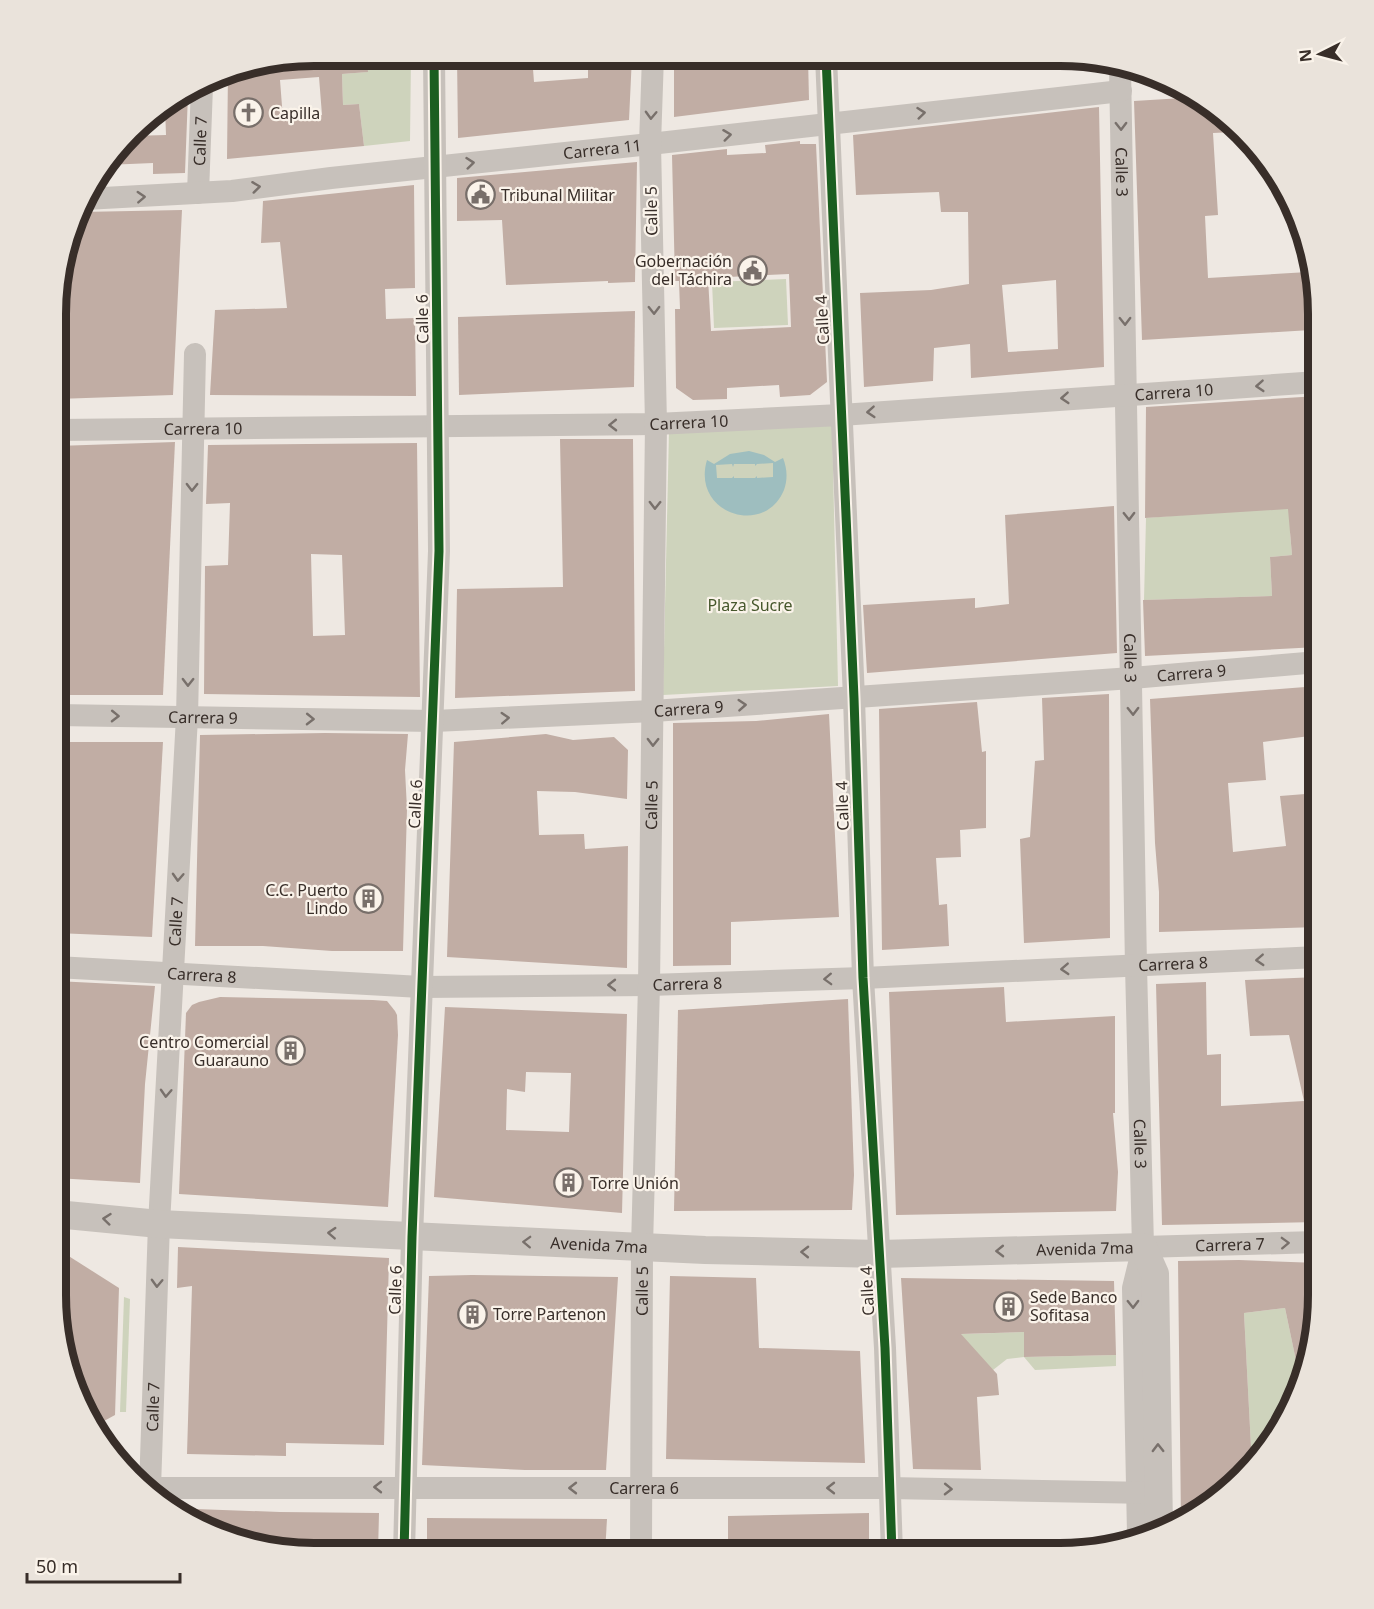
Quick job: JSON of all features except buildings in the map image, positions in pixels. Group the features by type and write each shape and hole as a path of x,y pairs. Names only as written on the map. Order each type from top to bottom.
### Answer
{"street":[{"name":"Calle 6","path":"404,1543 412,1237 434,721 440,515 434,66"},
{"name":"Calle 5","path":"641,1543 642,1247 649,985 656,424 650,144 652,66"},
{"name":"Calle 4","path":"826,66 854,698 862,978 880,1254 892,1543"},
{"name":"Calle 3","path":"1120,73 1143,1246 1155,1274 1148,1493 1139,1530"},
{"name":"Carrera 11","path":"95,199 198,194 1121,91"},
{"name":"Calle 7","path":"198,194 202,94"},
{"name":"Calle 7","path":"150,1480 159,1224 187,717 195,354"},
{"name":"Carrera 10","path":"66,429 656,424 842,415 1308,383"},
{"name":"Carrera 9","path":"66,715 434,721 653,711 854,698 1308,663"},
{"name":"Carrera 8","path":"66,968 421,987 649,985 862,978 1308,957"},
{"name":"Avenida 7ma","path":"66,1215 159,1224 412,1237 880,1254 1143,1246"},
{"name":"Carrera 7","path":"1143,1246 1308,1242"},
{"name":"Carrera 6","path":"159,1488 889,1488 1148,1493"},
{"name":"Calle 3","path":"1148,1493 1157,1523"}],"green space":[{"path":"367,66 411,66 410,141 364,146 359,104 343,105 342,74 367,72"},
{"path":"786,279 788,325 714,328 712,282"},
{"name":"Plaza Sucre","path":"832,425 838,686 663,695 669,431"},
{"path":"1308,508 1308,532 1290,533 1292,555 1270,557 1272,596 1144,600 1146,518 1244,510"},
{"path":"124,1297 130,1299 126,1412 120,1412"},
{"path":"1285,1308 1297,1367 1275,1419 1251,1452 1244,1313"},
{"path":"1024,1332 1024,1357 1007,1359 993,1370 935,1335"},
{"path":"1116,1355 1116,1366 1035,1370 1024,1357"}],"water":[{"path":"749,451 764,455 775,462 783,458 786,482 784,490 774,505 761,513 747,516 732,513 719,505 709,494 705,478 707,460 714,464 730,454","holes":["773,463 773,477 717,478 716,465 732,464 733,467 734,464 755,464 755,466"]}],"cycle path":[{"path":"404,1543 412,1237 439,551 434,66"},
{"path":"826,66 854,698 863,978 885,1348 892,1543"}],"place":[{"name":"Capilla","path":"249,113"},
{"name":"Tribunal Militar","path":"480,195"},
{"name":"Gobernación del Táchira","path":"753,270"},
{"name":"C.C. Puerto Lindo","path":"369,899"},
{"name":"Centro Comercial Guarauno","path":"290,1051"},
{"name":"Torre Unión","path":"569,1183"},
{"name":"Sede Banco Sofitasa","path":"1009,1306"},
{"name":"Torre Partenon","path":"472,1314"}]}
